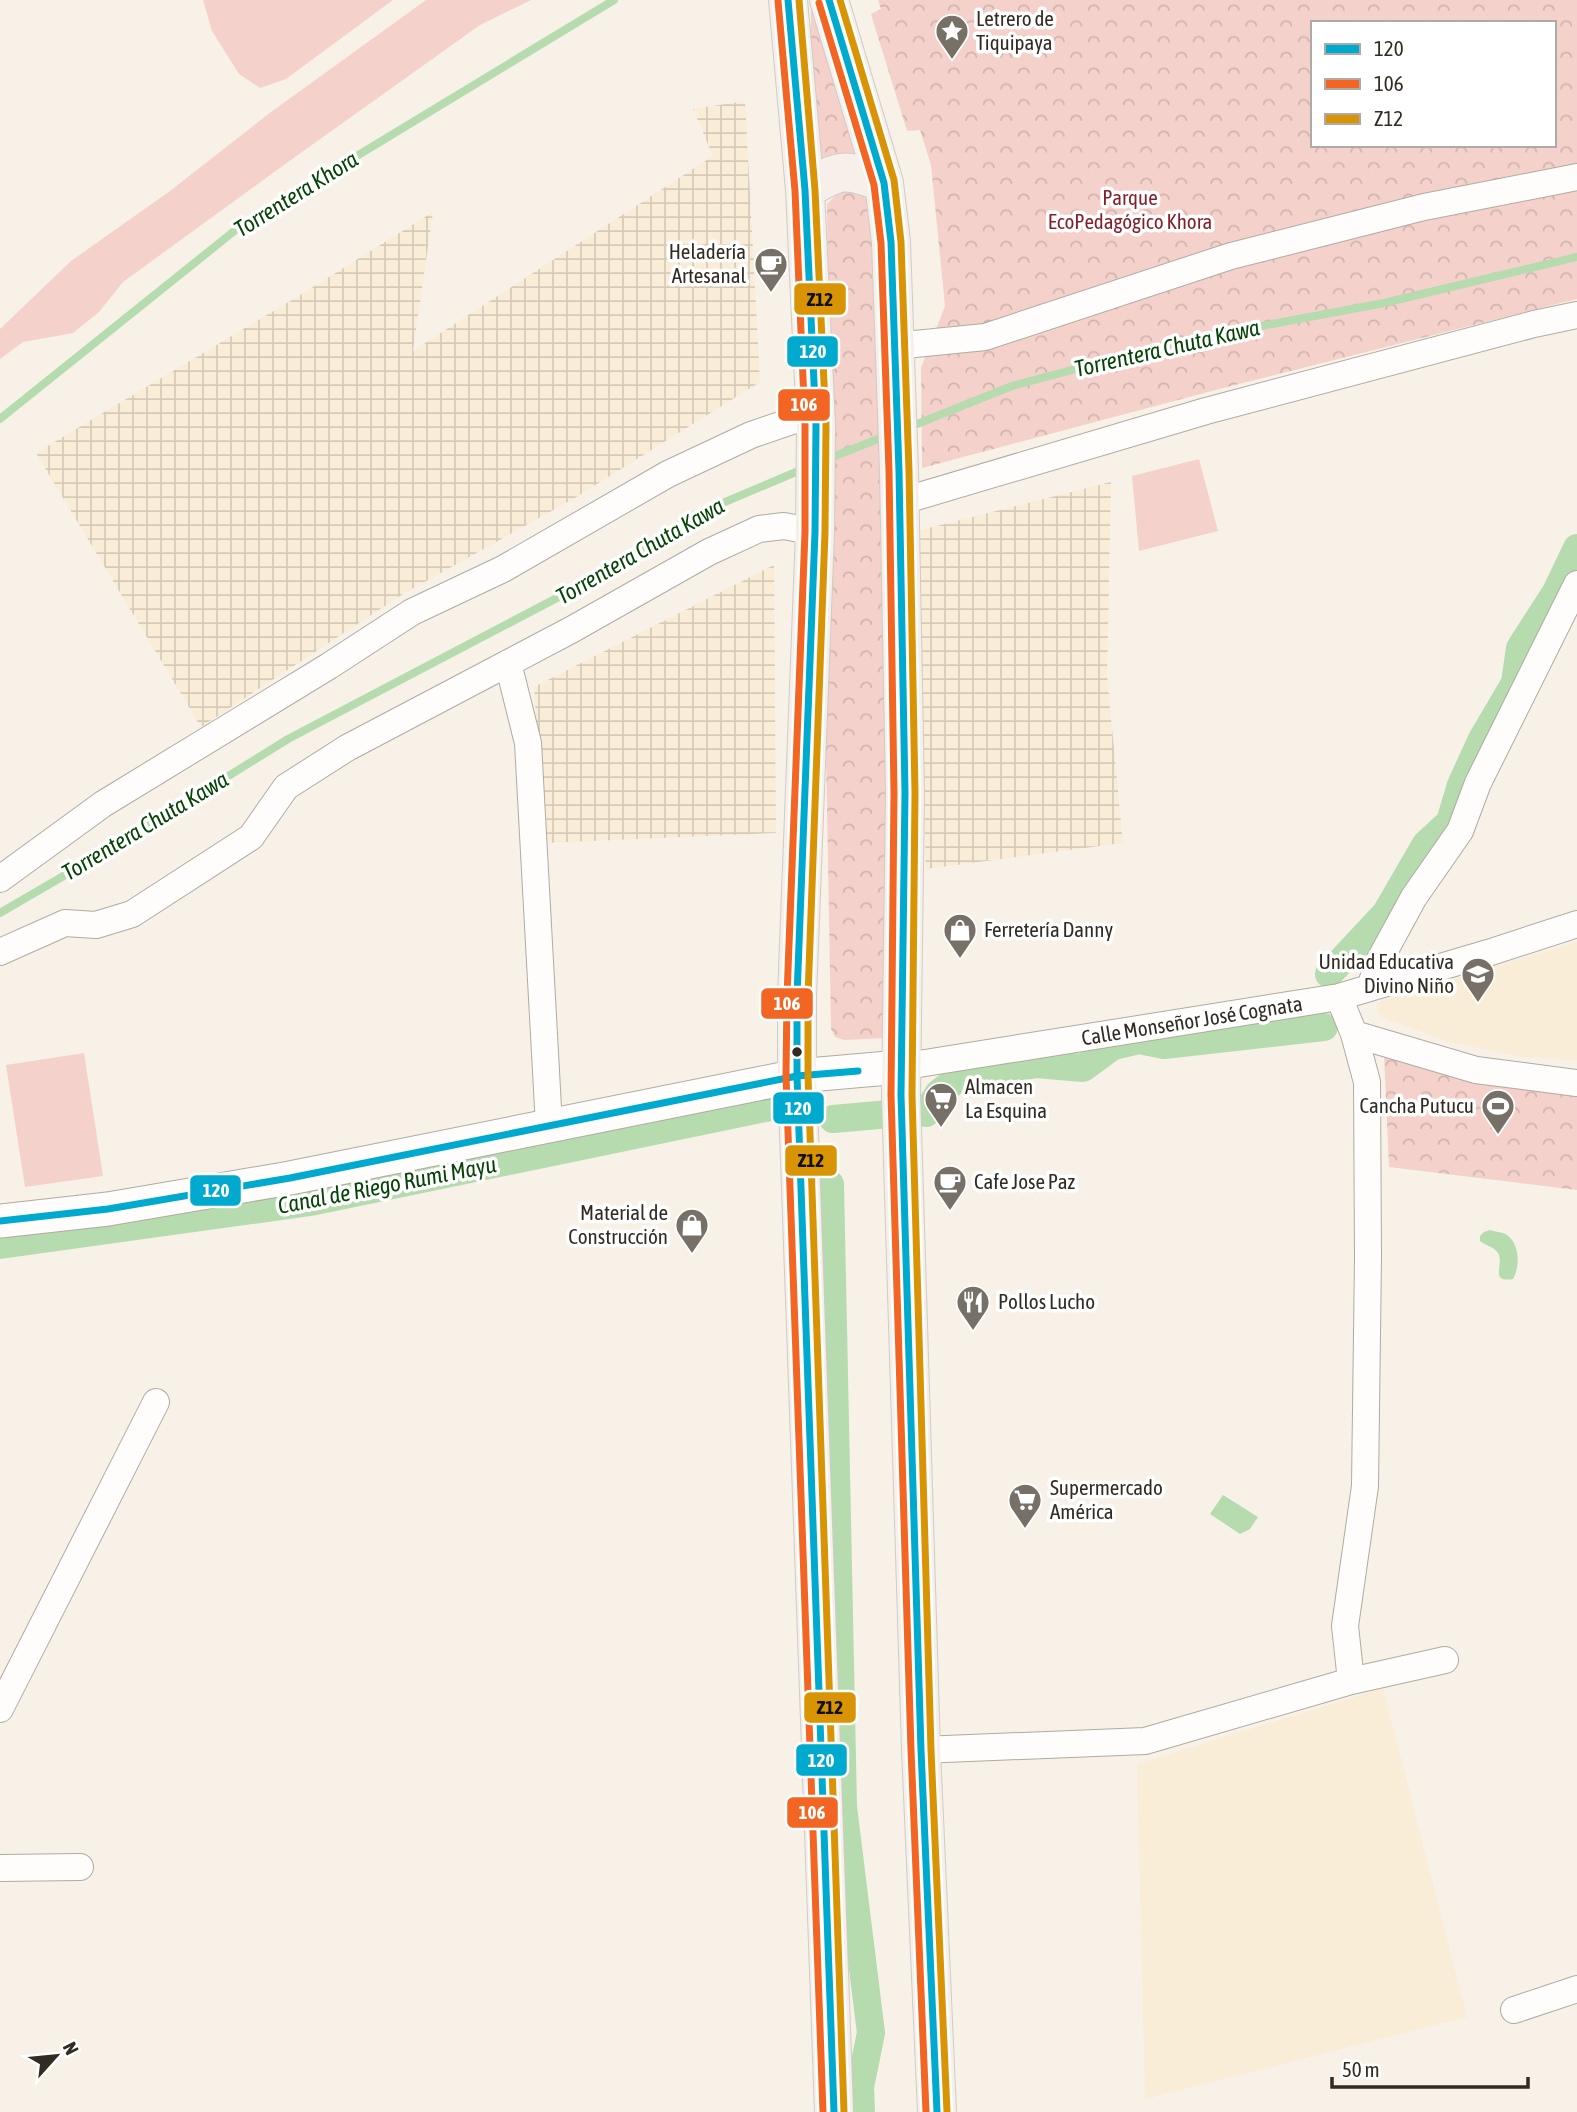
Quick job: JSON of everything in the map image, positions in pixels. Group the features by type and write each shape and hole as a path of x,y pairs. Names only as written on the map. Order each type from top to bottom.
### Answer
{"main road":[{"path":"788,0 805,190 815,419 815,521 797,996 797,1076 834,2112"},
{"path":"829,0 884,183 891,242 897,393 905,793 900,1067 921,1750 937,2112"},
{"path":"805,190 828,176 841,172 855,172 884,183"}],"street":[{"path":"895,346 985,337 1231,256 1424,207 1577,177"},
{"path":"899,486 1206,411 1577,315"},
{"path":"0,879 103,804 329,666 412,611 503,569 668,474 751,435 815,419"},
{"path":"0,952 65,923 96,925 132,914 251,837 286,788 347,748 630,598 709,552 759,529 815,521"},
{"path":"1370,988 1378,963 1414,897 1460,831 1478,783 1577,584"},
{"path":"508,663 528,743 549,1126"},
{"name":"Calle Monseñor José Cognata","path":"0,1221 108,1209 290,1178 797,1076 900,1067 1339,998 1577,924"},
{"path":"1339,998 1354,1034 1367,1082 1365,1486 1345,1626 1351,1681"},
{"path":"1354,1034 1476,1070 1577,1083"},
{"path":"0,1709 156,1402"},
{"path":"921,1750 1145,1741 1351,1681 1445,1660"},
{"path":"0,1868 80,1867"},
{"path":"1514,2010 1577,1989"}],"shaded area":[{"path":"745,101 760,382 573,499 403,594 201,727 36,453 433,212 413,351 713,156 693,109"},
{"path":"1111,482 1107,676 1123,843 926,869 917,531"},
{"path":"774,565 776,833 545,843 534,687"},
{"name":"Unidad Educativa Divino Niño","path":"1577,942 1577,1060 1521,1057 1450,1042 1381,1017 1376,1007 1381,1001"},
{"path":"1490,1230 1505,1234 1514,1244 1518,1262 1513,1279 1506,1280 1500,1276 1498,1252 1480,1241 1480,1236"},
{"path":"1223,1495 1258,1517 1250,1529 1240,1534 1210,1514"},
{"path":"1383,1688 1467,2017 1145,2099 1137,1764"}],"green space":[{"path":"203,0 393,0 286,79 260,88 239,74 212,31"},
{"path":"426,0 531,0 480,25 288,162 123,282 99,312 73,333 23,342 0,359 0,329 71,261 170,191 271,112"},
{"name":"Parque EcoPedagógico Khora","path":"878,0 1577,0 1577,299 1227,387 922,468 921,368 945,306 931,165 920,130 907,131 871,14 881,9"},
{"path":"811,7 862,154 838,155 823,163 810,99"},
{"path":"847,189 872,193 891,487 886,1038 844,1040 835,1037 831,1029 824,642 830,505 827,204 838,193"},
{"path":"1199,459 1218,531 1139,551 1132,476"},
{"path":"84,1053 103,1176 25,1187 6,1065"},
{"path":"1384,1054 1577,1089 1577,1190 1389,1167"}],"waterway":[{"name":"Torrentera Khora","path":"0,419 238,228 614,0"},
{"name":"Torrentera Chuta Kawa","path":"907,428 1012,386 1181,341 1384,303 1577,257"},
{"name":"Torrentera Chuta Kawa","path":"825,460 888,435"},
{"name":"Torrentera Chuta Kawa","path":"0,913 127,839 288,739 616,567 692,516 803,469"},
{"path":"1329,974 1386,913 1426,844 1450,822 1461,785 1482,739 1515,683 1520,648 1556,592 1577,548"},
{"path":"926,1113 939,1093 957,1079 1036,1064 1083,1068 1113,1046 1139,1040 1164,1045 1324,1027"},
{"name":"Canal de Riego Rumi Mayu","path":"0,1245 310,1202 770,1107"},
{"name":"Canal de Riego Rumi Mayu","path":"833,1119 890,1114"},
{"path":"830,1184 843,1807 871,2033 860,2087 861,2112"}],"transit line":[{"name":"120","path":"788,0 805,190 816,425 815,532 797,996 797,1076 834,2112"},
{"name":"Z12","path":"799,0 815,190 826,425 825,532 808,996 808,1076 844,2112"},
{"name":"120","path":"829,0 884,183 891,242 899,471 905,793 901,1095 921,1750 937,2112"},
{"name":"Z12","path":"840,0 894,180 901,242 909,471 915,793 912,1095 931,1750 947,2112"},
{"name":"106","path":"778,1 795,191 805,425 805,532 786,1076 823,2112"},
{"name":"106","path":"819,3 874,185 881,243 889,471 894,793 891,1095 911,1750 926,2112"},
{"name":"120","path":"0,1221 108,1209 290,1178 797,1076 858,1071"}],"place":[{"name":"Letrero de Tiquipaya","path":"952,61"},
{"name":"Heladería Artesanal","path":"771,294"},
{"name":"Ferretería Danny","path":"960,960"},
{"name":"Unidad Educativa Divino Niño","path":"1478,1004"},
{"name":"Almacen La Esquina","path":"941,1129"},
{"name":"Cancha Putucu","path":"1498,1136"},
{"name":"Cafe Jose Paz","path":"950,1212"},
{"name":"Material de Construcción","path":"692,1255"},
{"name":"Pollos Lucho","path":"973,1332"},
{"name":"Supermercado América","path":"1025,1530"}]}
